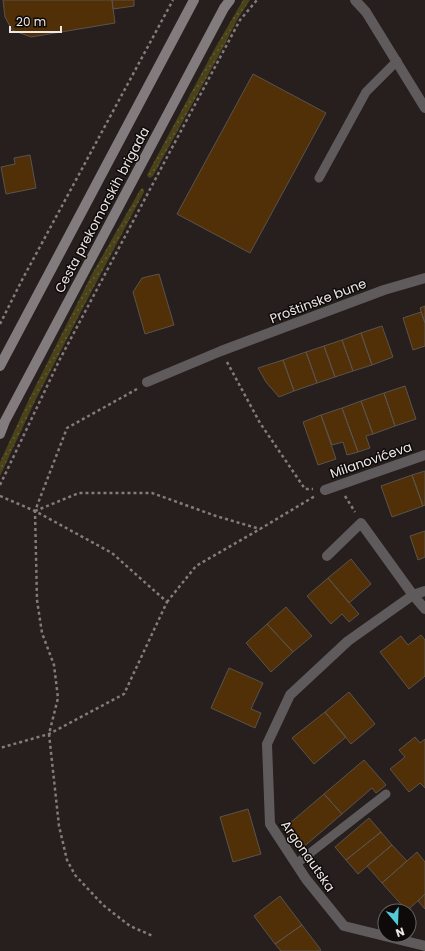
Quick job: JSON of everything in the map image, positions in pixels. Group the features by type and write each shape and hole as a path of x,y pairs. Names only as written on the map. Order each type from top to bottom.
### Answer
{"main road":[{"name":"Cesta prekomorskih brigada","path":"0,366 194,0"},
{"name":"Cesta prekomorskih brigada","path":"0,434 224,8 230,0"}],"street":[{"path":"355,0 366,12 425,108"},
{"path":"362,0 366,12"},
{"name":"Proštinske bune","path":"147,382 221,351 384,290 425,278"},
{"name":"Milanovićeva","path":"326,490 425,455"},
{"path":"327,556 361,523 413,595 425,609"},
{"name":"Argonautska","path":"425,591 413,595 348,641 290,695 267,744 270,824 306,879 344,926 425,946"}],"lane":[{"path":"319,178 366,92 397,61"},
{"path":"296,864 386,794"}],"path":[{"path":"0,324 22,280 173,0"},
{"path":"0,485 60,359 170,151 240,20 257,0"},
{"path":"221,351 260,423 305,489 326,490"},
{"path":"147,382 67,428 35,511 37,600 42,633 54,665 58,698 49,734 59,826 67,860 75,875 103,905 130,926 154,936"},
{"path":"338,486 361,523"},
{"path":"0,748 49,734 124,694 167,602 196,566 326,490"},
{"path":"35,511 79,493 152,493 216,516 260,529"},
{"path":"0,496 35,511 112,553 167,602"}],"shaded area":[{"path":"243,0 250,0 237,20 153,176 150,178 148,177 147,175 214,50"},
{"path":"142,188 144,192 36,399 0,476 0,462 30,397 92,274"}],"building":[{"path":"3,0 112,0 115,23 31,37 12,30 5,17"},
{"path":"112,0 134,0 134,6 113,9"},
{"path":"253,74 326,113 250,253 177,214"},
{"path":"30,155 36,188 6,194 1,167 15,164 14,158"},
{"path":"159,274 174,325 145,334 133,292 142,278"},
{"path":"425,306 425,323 420,308"},
{"path":"421,312 425,323 425,346 413,350 403,318"},
{"path":"382,326 393,357 372,365 361,333"},
{"path":"361,333 372,365 353,371 342,340"},
{"path":"342,340 353,371 335,377 324,346"},
{"path":"324,346 335,377 317,383 306,352"},
{"path":"306,352 317,383 294,391 283,360"},
{"path":"283,360 294,391 279,397 266,382 258,368"},
{"path":"405,386 416,419 395,426 384,393"},
{"path":"384,393 395,426 373,434 361,401"},
{"path":"361,401 373,434 366,436 370,448 358,452 342,408"},
{"path":"342,408 358,452 347,455 343,442 332,445 321,415"},
{"path":"321,415 336,459 318,465 303,422"},
{"path":"425,471 425,505 423,506 412,475"},
{"path":"412,475 423,506 392,517 381,486"},
{"path":"425,531 425,557 418,560 410,536"},
{"path":"351,559 371,584 349,603 328,578"},
{"path":"328,578 359,614 349,622 342,614 331,624 307,596"},
{"path":"286,607 312,636 293,652 267,624"},
{"path":"267,624 293,652 271,672 246,643"},
{"path":"421,635 425,640 425,676 409,689 380,652 401,636 408,645"},
{"path":"229,668 263,683 251,709 261,713 255,728 211,708"},
{"path":"349,692 375,724 351,744 325,712"},
{"path":"325,712 346,737 314,764 292,738"},
{"path":"415,737 420,743 425,739 425,788 420,783 409,792 390,769 405,757 399,750"},
{"path":"364,760 386,785 376,793 372,788 342,814 324,794"},
{"path":"324,794 342,814 301,849 283,829"},
{"path":"248,809 261,854 233,862 220,817"},
{"path":"369,818 381,832 346,860 335,847"},
{"path":"381,832 392,845 358,874 346,860"},
{"path":"392,845 407,861 382,883 367,866"},
{"path":"417,852 425,862 425,894 415,903 400,903 382,883"},
{"path":"425,894 425,909 418,901"},
{"path":"280,896 302,925 275,944 254,916"},
{"path":"302,925 321,950 281,951 275,944"}]}
